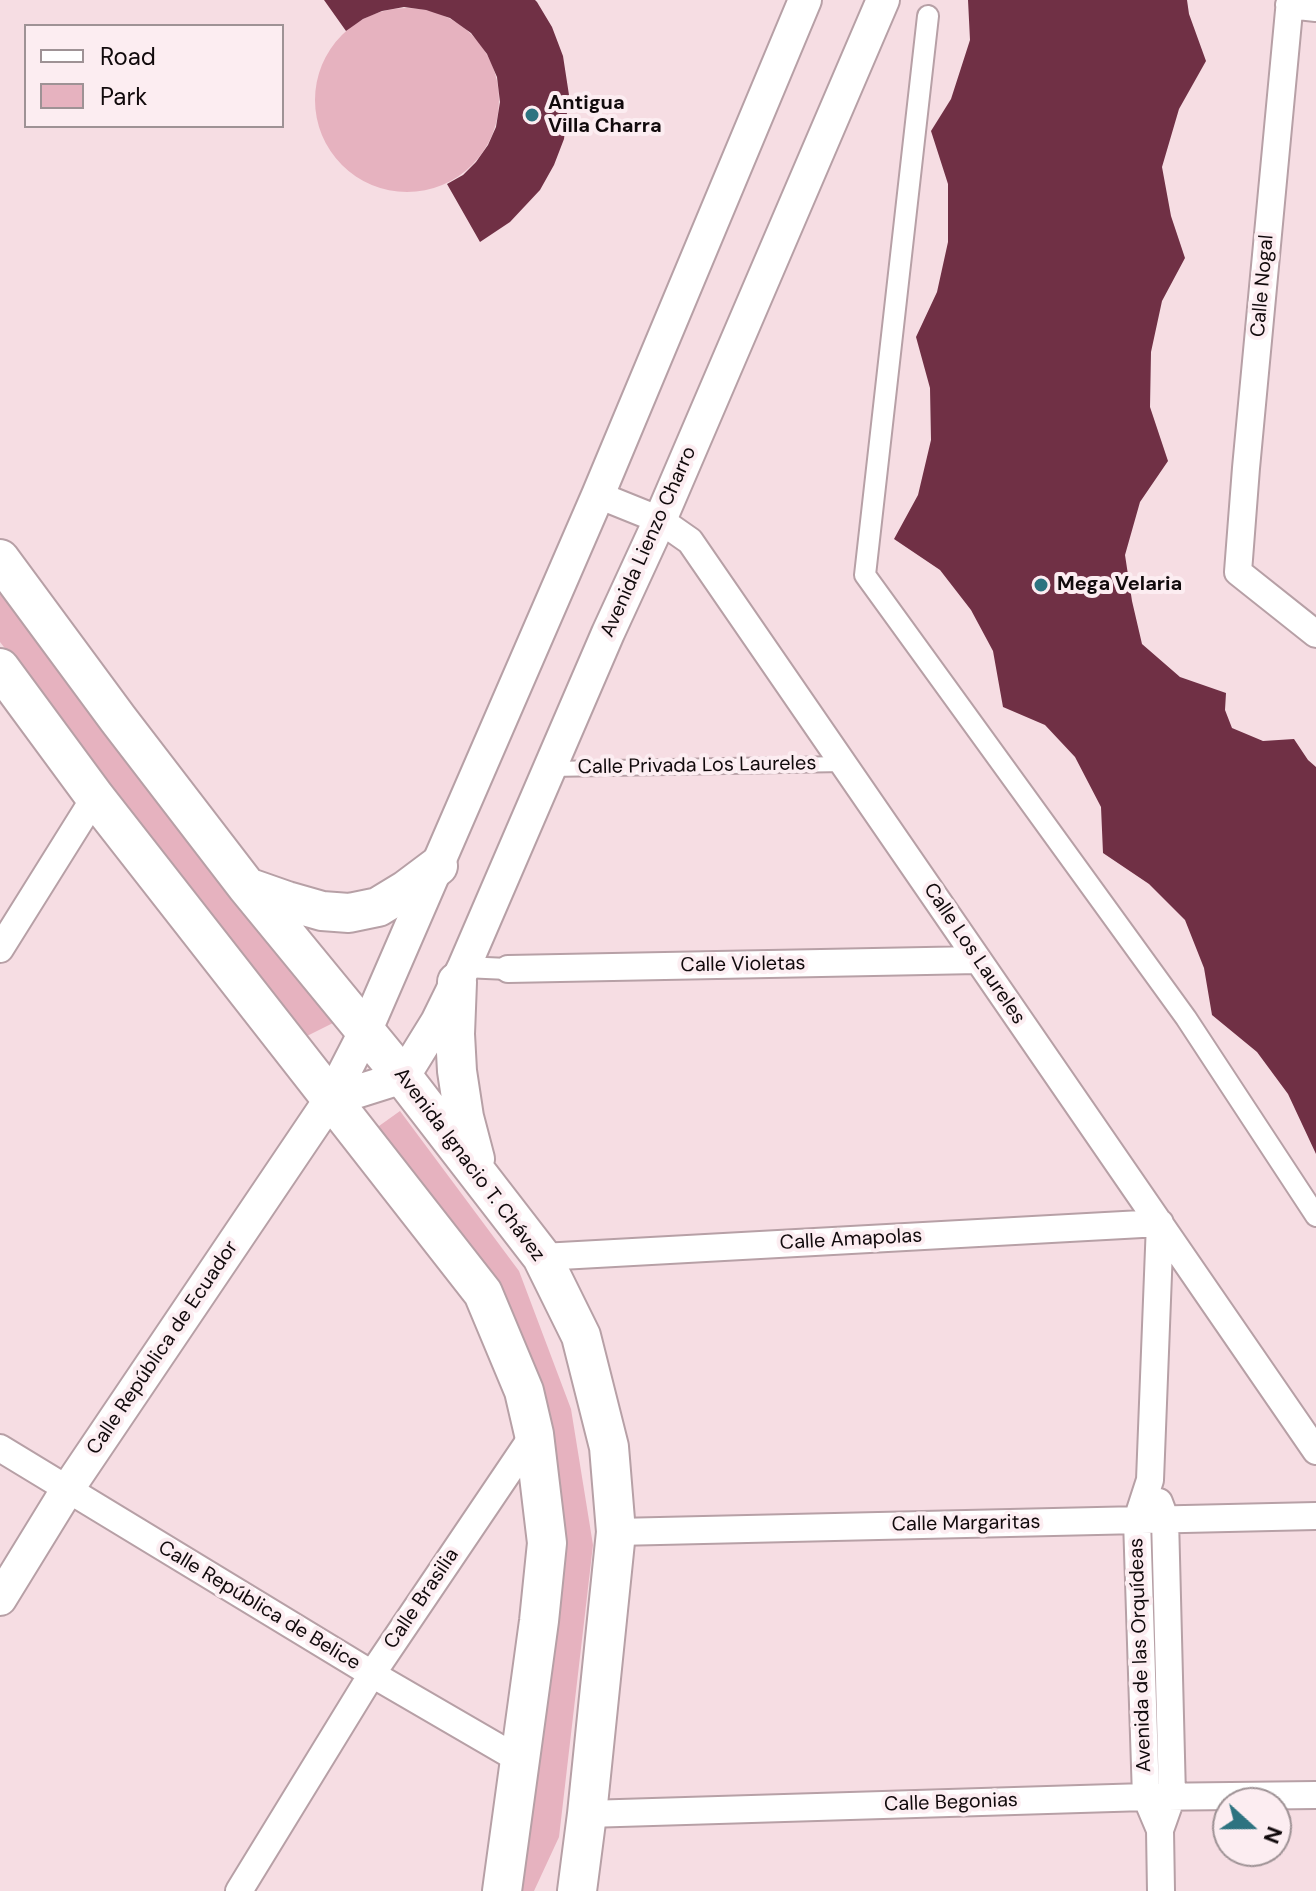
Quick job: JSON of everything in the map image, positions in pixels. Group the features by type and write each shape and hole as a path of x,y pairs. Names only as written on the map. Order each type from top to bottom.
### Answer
{"main road":[{"name":"Avenida Ignacio T. Chávez","path":"0,559 247,887 403,1077 542,1257 581,1336 609,1447 616,1532 587,1814 574,1886"},
{"path":"0,668 95,797 483,1293 524,1391 534,1434 547,1543 502,1891"},
{"path":"247,887 322,911 349,913 378,907 438,866"},
{"path":"460,975 455,1034 457,1071 464,1117 478,1173"}],"street":[{"path":"365,1032 598,495 805,0"},
{"name":"Avenida Lienzo Charro","path":"403,1077 437,1022 460,975 883,0"},
{"path":"1290,3 1316,8"},
{"name":"Calle Nogal","path":"1290,3 1238,572 1316,634"},
{"path":"928,16 865,575 1186,1018 1316,1216"},
{"name":"Calle Los Laureles","path":"598,495 660,520 690,541 1316,1451"},
{"path":"0,949 95,797"},
{"name":"Calle Violetas","path":"508,969 978,960"},
{"path":"460,975 508,969"},
{"name":"Calle República de Ecuador","path":"0,1599 67,1490 330,1100 365,1032"},
{"path":"330,1100 403,1077"},
{"name":"Calle Amapolas","path":"542,1257 1160,1223"},
{"name":"Avenida de las Orquídeas","path":"1160,1223 1150,1480 1137,1520 1159,1797 1161,1891"},
{"name":"Calle Brasilia","path":"239,1891 372,1674 534,1434"},
{"name":"Calle República de Belice","path":"0,1448 372,1674 520,1760"},
{"name":"Avenida de las Orquídeas","path":"1150,1480 1165,1518 1159,1797"},
{"name":"Calle Margaritas","path":"616,1532 1316,1516"},
{"name":"Calle Begonias","path":"587,1814 1316,1795"}],"lane":[{"name":"Calle Privada Los Laureles","path":"550,769 844,764"}],"green space":[{"path":"407,8 442,15 472,35 492,65 499,100 492,135 472,165 442,185 407,192 372,185 342,165 322,135 315,100 322,65 342,35 372,15"},
{"path":"0,589 339,1020 305,1037 0,642"},
{"path":"400,1111 519,1271 571,1409 593,1545 559,1837 534,1891 515,1891 539,1418 372,1131"}],"building":[{"name":"Antigua Villa Charra","path":"324,0 537,2 552,27 563,56 569,95 564,139 540,190 510,222 480,242 447,184 463,175 488,145 496,127 500,102 497,77 487,54 471,33 450,18 404,7 382,11 346,31"},
{"name":"Mega Velaria","path":"968,0 1187,0 1206,61 1179,109 1162,167 1171,216 1185,258 1162,301 1151,352 1150,407 1168,461 1140,502 1125,555 1142,644 1180,677 1226,693 1225,710 1232,728 1263,741 1294,739 1316,767 1316,1154 1288,1094 1257,1052 1212,1015 1204,968 1185,920 1149,884 1103,853 1101,807 1075,757 1045,725 1003,707 993,651 971,610 940,570 894,539 918,495 931,440 930,388 916,337 937,292 948,242 948,184 931,131 951,99 970,40"}],"place":[{"name":"Antigua Villa Charra","path":"532,115"},
{"name":"Mega Velaria","path":"1041,585"}]}
